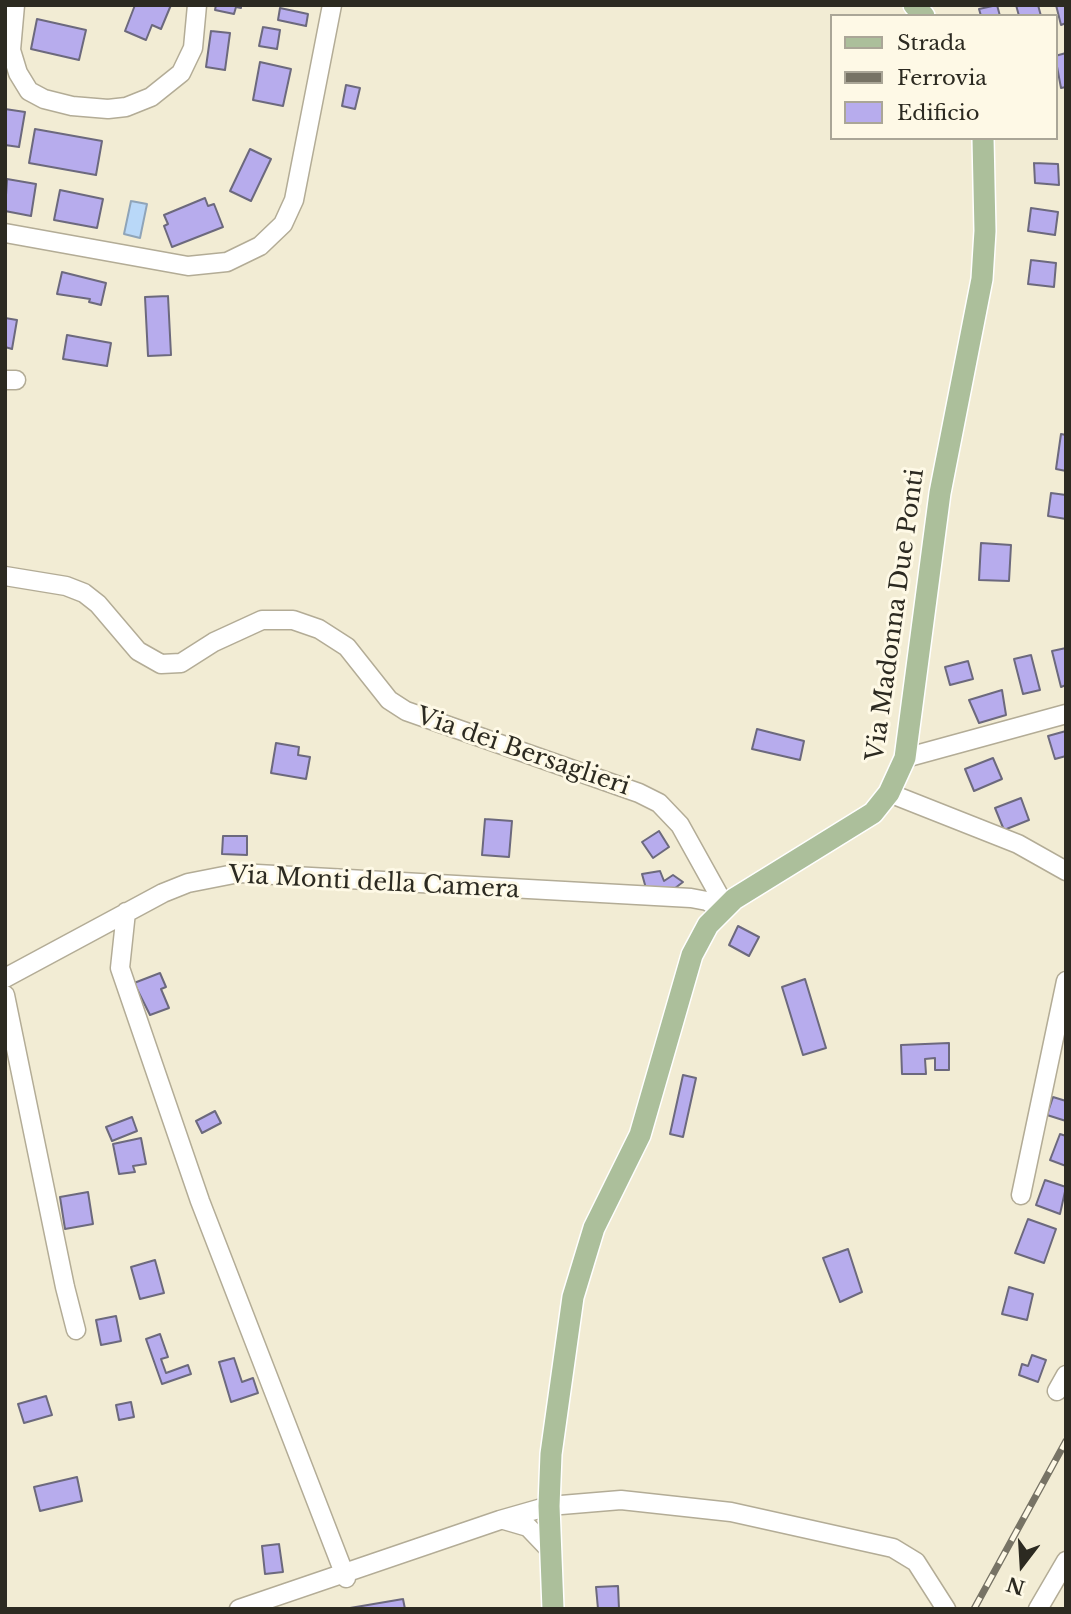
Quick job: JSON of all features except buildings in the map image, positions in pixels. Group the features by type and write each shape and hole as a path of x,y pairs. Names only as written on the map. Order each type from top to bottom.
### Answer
{"main road":[{"name":"Via Madonna Due Ponti","path":"553,1609 549,1506 553,1438 573,1297 581,1263 598,1217 640,1135 692,955 708,925 723,908 753,886 865,819 890,793 905,758 940,493 982,279 986,211 983,140"}],"street":[{"path":"15,5 11,50 18,73 29,90 62,103 108,110 126,107 151,97 181,74 193,48 197,5"},
{"path":"5,233 188,266 227,262 260,246 283,224 294,200 331,5"},
{"name":"Via dei Bersaglieri","path":"5,576 66,586 84,593 98,604 138,651 161,664 181,663 214,642 262,620 293,620 319,629 347,647 389,700 410,714 639,793 659,803 680,825 723,908"},
{"path":"905,758 1066,714"},
{"path":"890,793 1024,846 1066,871"},
{"name":"Via Monti della Camera","path":"5,978 126,912 188,883 251,873 691,898 723,908"},
{"path":"126,912 120,968 200,1201 345,1575"},
{"path":"1021,1195 1066,981"},
{"path":"5,995 76,1330"},
{"path":"239,1609 500,1520 549,1506 621,1500 694,1507 893,1548 916,1562 946,1609"},
{"path":"500,1520 528,1527 550,1550"},
{"path":"1038,1609 1066,1561"}],"water":[{"path":"131,201 147,204 140,238 124,234"}],"railway":[{"path":"974,1609 1066,1441"}]}
